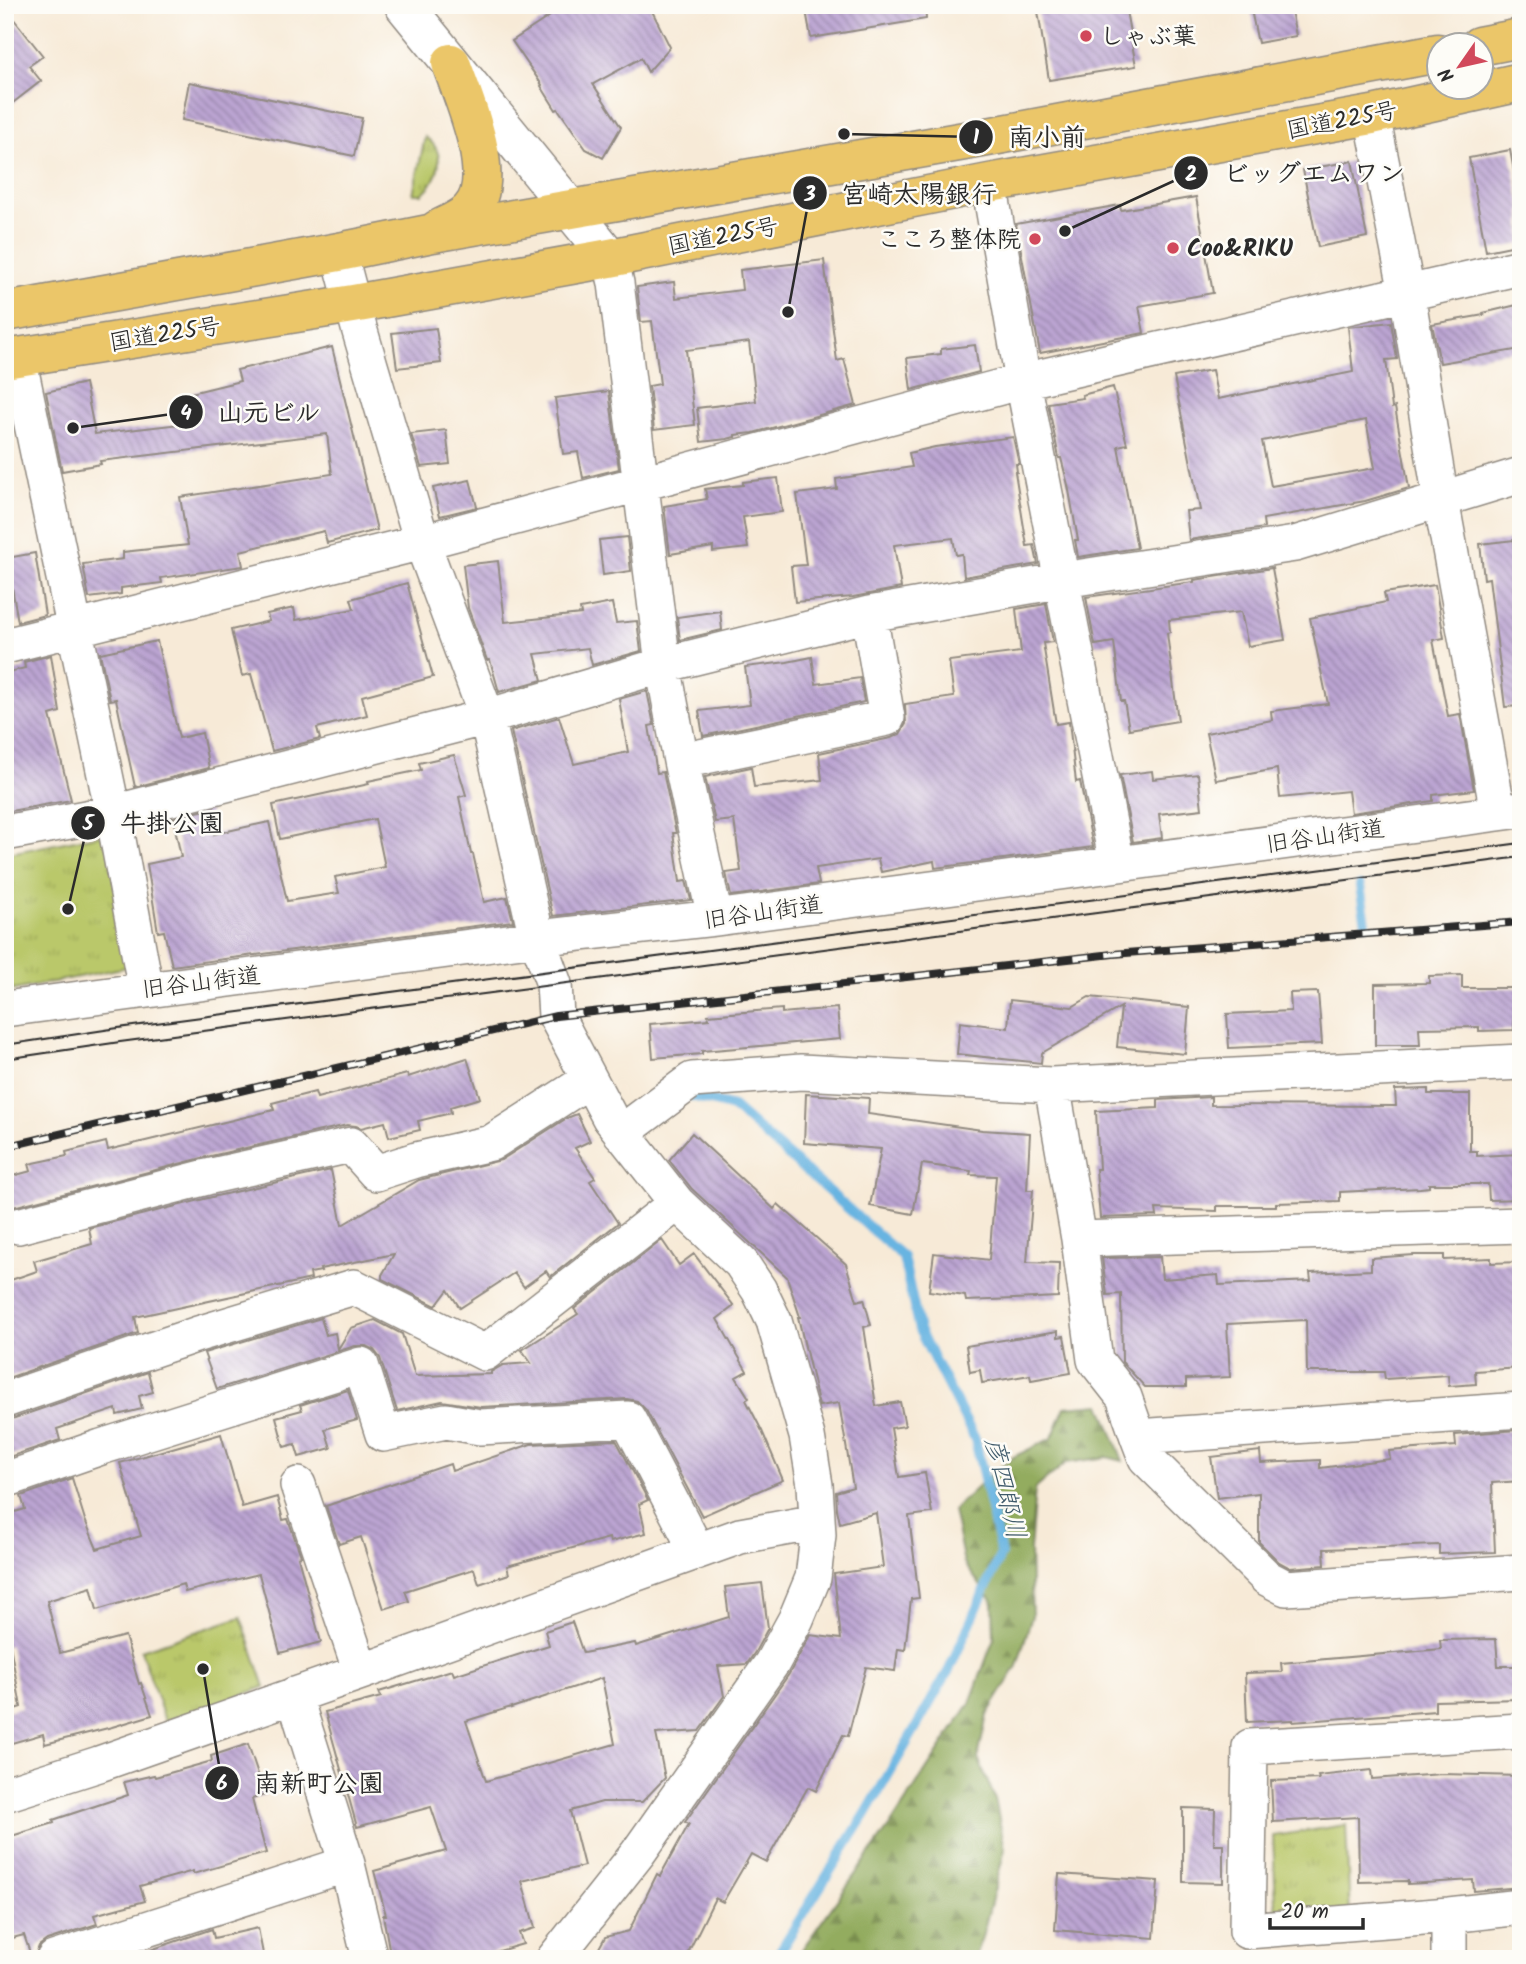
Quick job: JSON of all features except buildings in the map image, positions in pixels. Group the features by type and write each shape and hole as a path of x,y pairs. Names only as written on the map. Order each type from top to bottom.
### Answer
{"highway":[{"path":"1494,43 1521,38"},
{"name":"国道225号","path":"5,312 433,233 982,138 1424,56"},
{"path":"433,233 472,209 481,189 482,173 477,137 451,63"},
{"name":"国道225号","path":"12,358 353,304 610,258 989,183 1371,115 1521,82"}],"street":[{"path":"404,5 610,258 616,283 663,665 715,918"},
{"path":"1371,115 1407,293 1441,500 1510,811"},
{"path":"989,183 1023,381 1117,864"},
{"path":"339,252 422,542 487,717 537,939 554,984 556,1016 610,1118 621,1133 677,1203 741,1264 759,1290 774,1321 807,1436 815,1485 818,1535 813,1578 796,1619 772,1663 638,1853 560,1956"},
{"path":"5,646 422,542 1023,381 1521,267"},
{"path":"12,358 75,629 146,990"},
{"path":"5,833 113,813 487,717 663,665 869,614 1062,580 1295,544 1521,475"},
{"path":"681,761 887,718 869,614"},
{"name":"旧谷山街道","path":"5,1009 715,918 1510,811"},
{"path":"621,1133 692,1080 801,1072 1052,1085 1521,1062"},
{"path":"18,1226 208,1177 351,1145 376,1173 416,1160 491,1143 589,1080"},
{"path":"1052,1085 1079,1239 1095,1360 1124,1397 1146,1458 1267,1578 1286,1588 1521,1572"},
{"path":"5,1400 198,1334 354,1287 485,1353 677,1203"},
{"path":"1079,1239 1521,1225"},
{"path":"5,1480 361,1366 383,1434 446,1421 480,1427 628,1419 697,1551"},
{"path":"1138,1437 1521,1410"},
{"path":"298,1485 361,1672"},
{"path":"5,1794 361,1672 740,1536 817,1522"},
{"path":"294,1695 347,1864 370,1959"},
{"path":"1521,1731 1250,1747 1247,1931 1521,1907"},
{"path":"54,1959 347,1864"},
{"path":"1449,1915 1449,1959"}],"green space":[{"path":"425,137 437,150 438,166 428,188 422,194 413,194"},
{"path":"115,832 142,964 5,992 5,854"},
{"path":"1101,1404 1123,1461 1107,1457 1066,1463 1035,1489 1030,1550 1032,1616 1017,1666 987,1715 978,1758 995,1799 1005,1849 974,1959 798,1959 970,1703 994,1638 993,1603 964,1563 953,1510 1013,1457 1052,1438 1065,1407"},
{"path":"241,1617 265,1687 165,1721 141,1650"},
{"path":"1346,1825 1350,1918 1277,1927 1273,1836"}],"waterway":[{"path":"1360,886 1366,923"},
{"name":"彦四郎川","path":"688,1095 733,1107 903,1257 919,1330 975,1439 1001,1554 949,1670 867,1812 775,1959"}],"tram line":[{"path":"5,1045 1521,843"},
{"path":"5,1059 1521,857"}],"railway":[{"path":"5,1147 556,1016 1113,954 1521,922"}],"place":[{"name":"しゃぶ葉","path":"1086,36"},
{"name":"南小前","path":"844,134"},
{"name":"ビッグエムワン","path":"1065,231"},
{"name":"こころ整体院","path":"1035,239"},
{"name":"Coo&RIKU","path":"1173,248"},
{"name":"宮崎太陽銀行","path":"788,312"},
{"name":"山元ビル","path":"73,428"},
{"name":"牛掛公園","path":"68,909"},
{"name":"南新町公園","path":"203,1669"}]}
